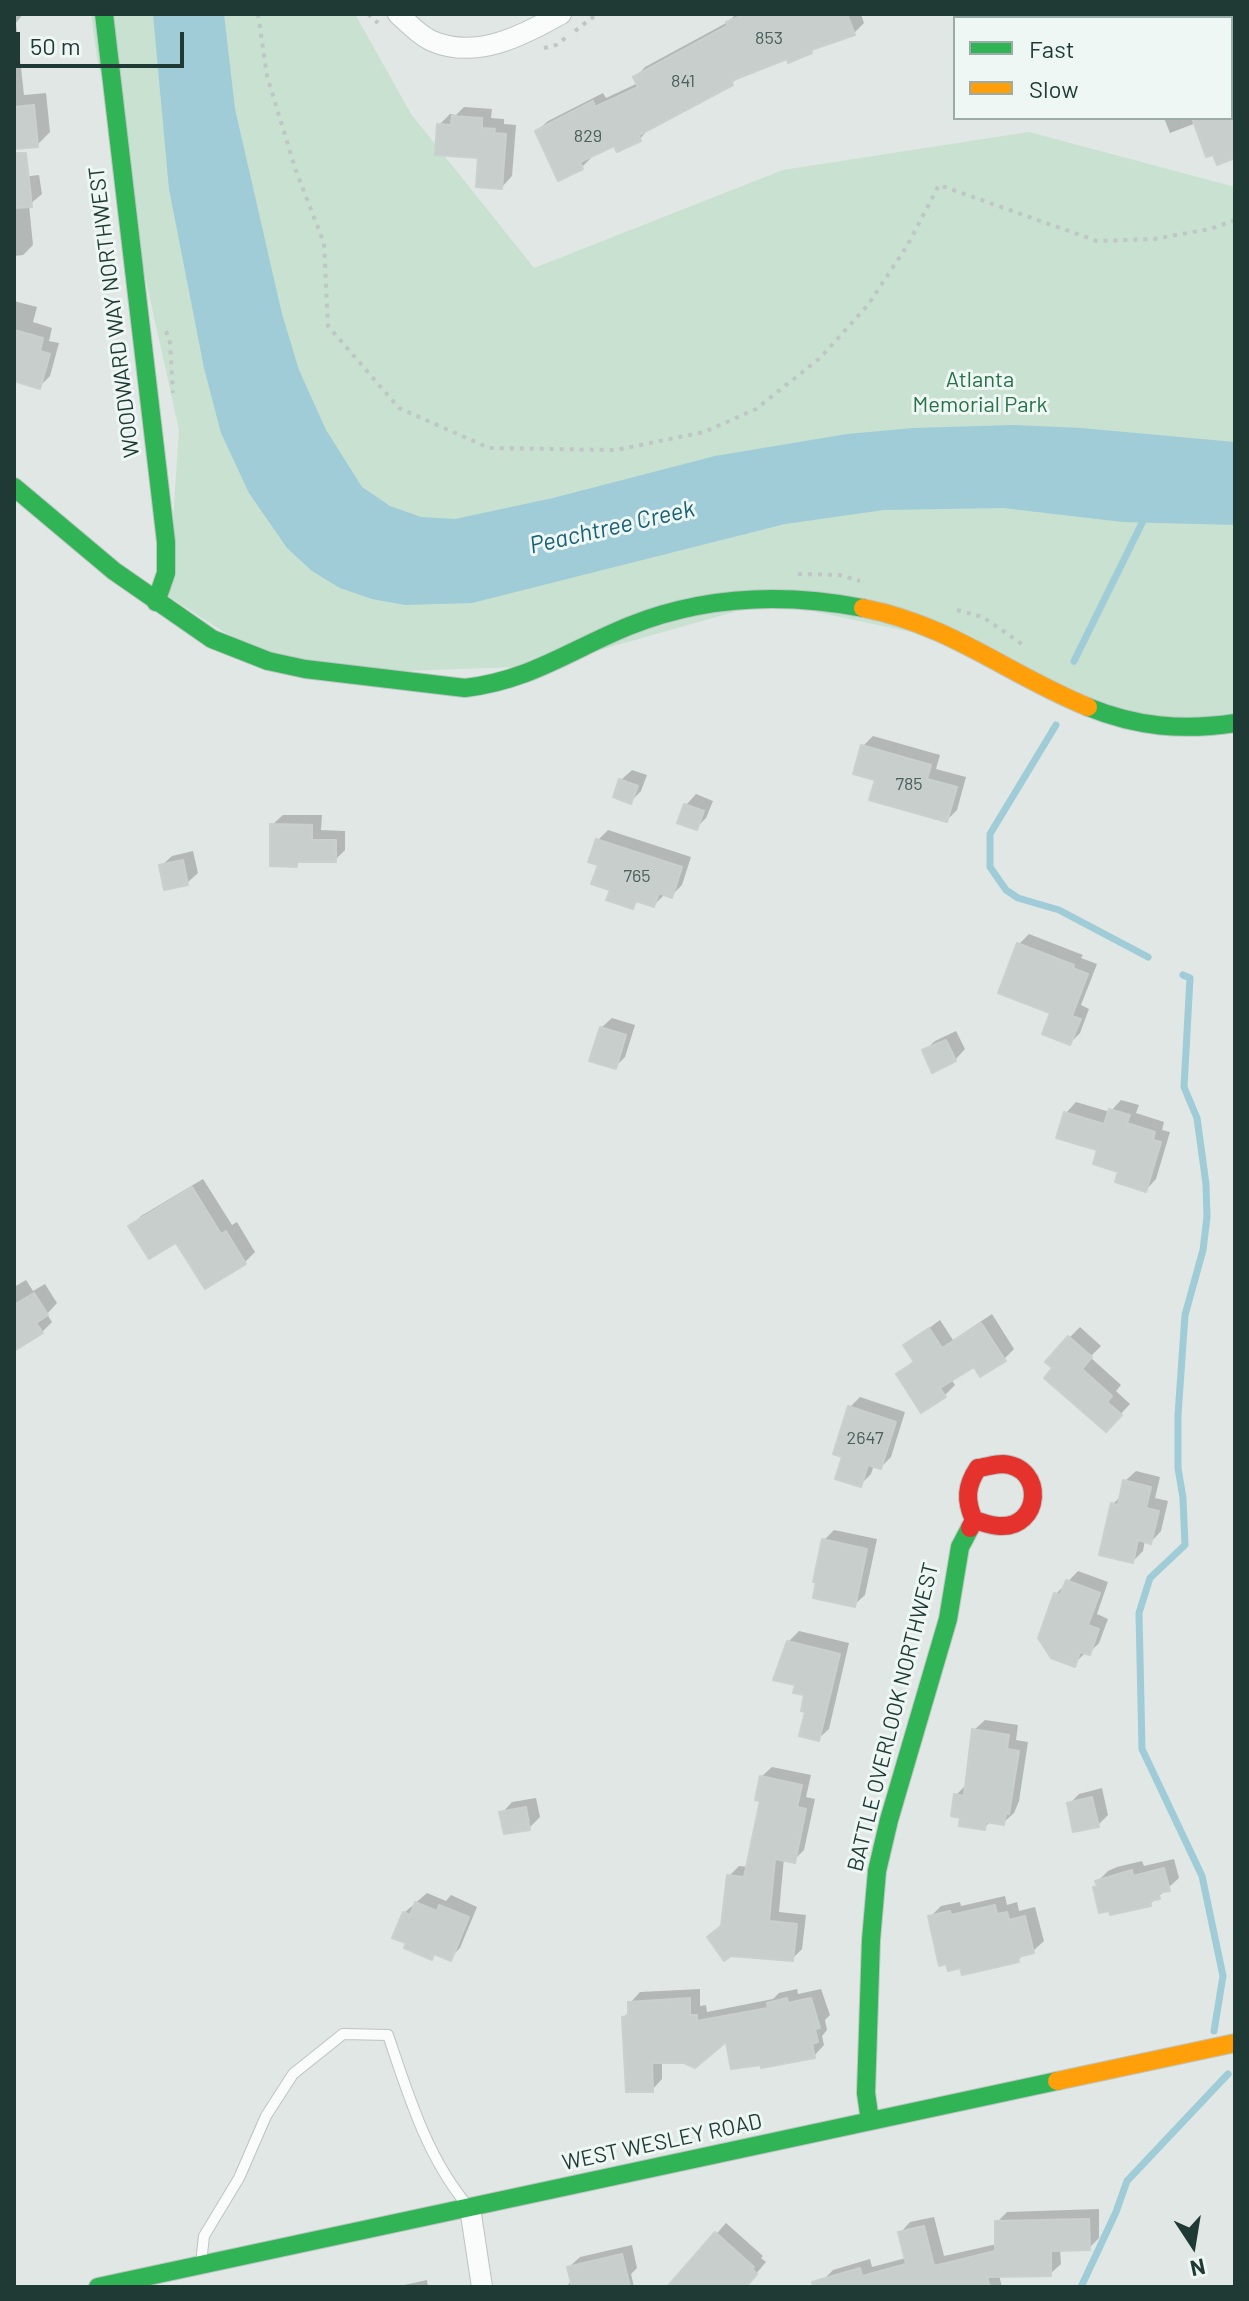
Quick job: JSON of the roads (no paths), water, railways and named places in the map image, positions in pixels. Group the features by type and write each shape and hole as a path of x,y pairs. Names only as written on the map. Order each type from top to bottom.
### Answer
{"street":[{"name":"WOODWARD WAY NORTHWEST","path":"104,14 166,542 166,573 156,602"},
{"path":"398,14 429,40 456,49 485,47 531,31 561,14"},
{"path":"14,487 114,571 212,639 268,661 305,669 465,688 491,686 522,679 629,626 682,608 749,597 817,600 920,622 1087,708 1137,725 1180,730 1235,723"},
{"name":"BATTLE OVERLOOK NORTHWEST","path":"870,2121 866,2093 871,1940 877,1871 948,1619 960,1547 974,1520"},
{"name":"WEST WESLEY ROAD","path":"98,2287 1235,2043"},
{"path":"470,2208 482,2287"}],"lane":[{"path":"201,2265 204,2236 239,2178 266,2116 293,2074 343,2034 388,2035 414,2112 453,2188 470,2208"}],"water":[{"name":"Peachtree Creek","path":"153,14 224,14 235,109 282,314 299,370 326,430 362,487 390,506 421,517 455,519 553,498 715,456 847,434 913,428 1014,425 1235,442 1235,525 1123,522 1003,508 884,510 785,524 472,603 405,605 372,599 340,588 312,571 287,548 249,493 221,433 204,368 169,189"}],"waterway":[{"path":"1074,661 1146,515"},
{"path":"1056,725 990,834 990,867 1006,890 1018,898 1059,910 1148,957"},
{"path":"1183,975 1190,978 1184,1087 1197,1118 1207,1217 1203,1250 1185,1315 1178,1415 1178,1468 1185,1545 1150,1578 1139,1613 1142,1749 1202,1876 1223,1976 1214,2031"},
{"path":"1081,2287 1127,2181 1228,2074"}],"park label":[{"name":"Atlanta Memorial Park","path":"980,392"}]}
